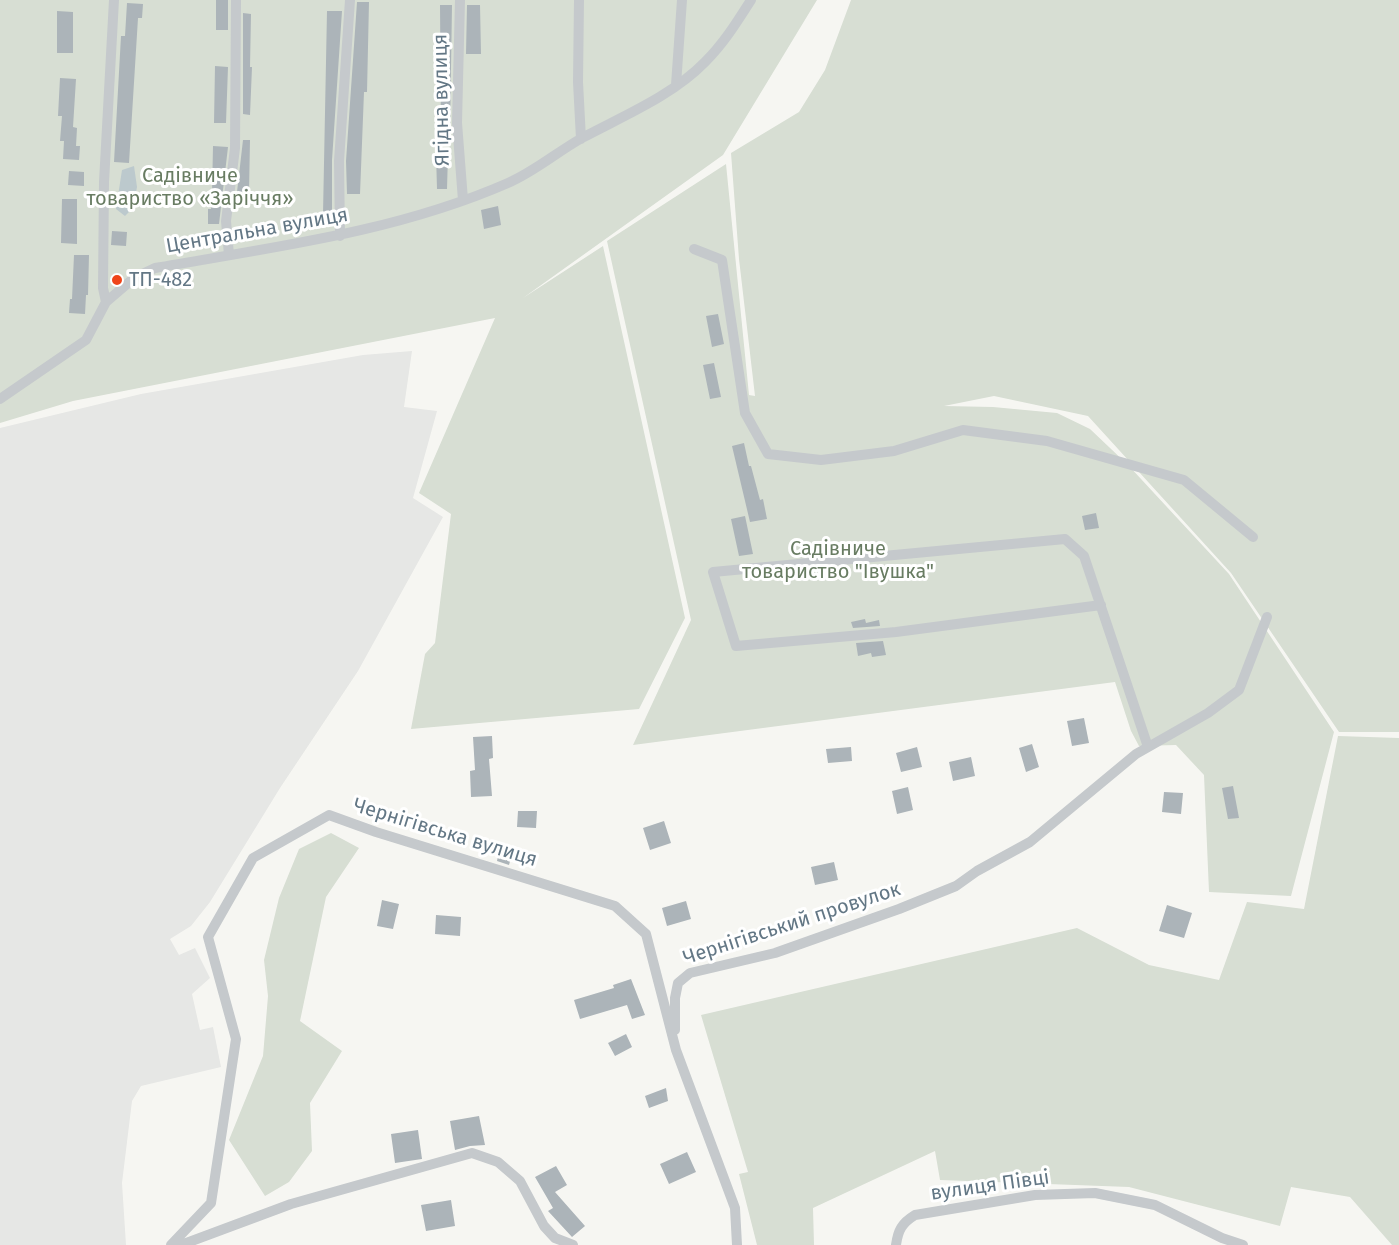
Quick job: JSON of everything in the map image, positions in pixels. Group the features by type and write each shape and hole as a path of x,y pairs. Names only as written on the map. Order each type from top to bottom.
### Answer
{"street":[{"path":"106,302 103,288 104,182 114,0"},
{"path":"230,255 226,221 235,148 236,0"},
{"path":"340,236 339,161 350,0"},
{"name":"Ягідна вулиця","path":"460,0 457,123 463,200"},
{"path":"579,0 578,82 581,139"},
{"path":"676,85 682,0"},
{"name":"Центральна вулиця","path":"0,399 86,339 106,302 134,278 155,268 340,236 463,200 510,182 676,85 704,63 730,33 751,0"},
{"path":"694,249 722,260 745,413 768,454 820,460 894,452 963,430 1047,441 1184,480 1253,537"},
{"path":"1101,605 896,632 736,646 713,572 1065,539 1084,556 1101,605 1148,747"},
{"name":"Чернігівський провулок","path":"676,1050 675,998 678,983 690,973 775,953 900,909 956,886 977,871 1030,842 1136,754 1208,713 1239,690 1267,617"},
{"name":"Чернігівська вулиця","path":"171,1245 211,1203 236,1039 208,937 253,858 329,815 375,832 615,906 646,934 676,1050 735,1208 736,1245"},
{"path":"181,1245 291,1204 472,1153 498,1162 520,1181 544,1226 555,1238 573,1245"},
{"name":"вулиця Півці","path":"896,1245 898,1232 904,1222 915,1215 1035,1195 1095,1193 1155,1204 1222,1238 1242,1245"}],"shaded area":[{"path":"134,166 137,187 133,208 125,216 116,209 122,170"},
{"path":"412,351 404,407 437,411 413,498 443,517 358,671 280,788 210,902 191,926 170,939 179,955 195,948 210,978 192,994 200,1030 213,1027 221,1067 141,1086 132,1101 122,1183 126,1245 0,1245 0,428 141,394 363,355"}],"green space":[{"name":"Садівниче товариство «Заріччя»","path":"0,0 817,0 723,155 523,298 603,246 685,618 639,709 411,729 425,654 435,643 451,514 419,493 495,318 73,401 0,423"},
{"name":"Садівниче товариство \"Івушка\"","path":"851,0 1399,0 1399,732 1339,732 1231,573 1088,416 994,396 944,406 993,407 1057,413 1090,429 1129,466 1229,574 1334,732 1291,896 1209,892 1204,775 1176,745 1139,746 1131,731 1115,682 633,745 691,620 607,241 726,164 749,395 755,396 739,259 731,153 799,112 825,70"},
{"path":"1338,736 1399,738 1399,1245 1392,1245 1350,1197 1291,1187 1280,1226 1129,1187 940,1180 935,1151 813,1208 814,1245 757,1245 739,1174 748,1172 701,1015 1077,928 1149,965 1219,980 1247,902 1304,909"},
{"path":"331,833 359,848 326,897 300,1021 342,1051 310,1103 312,1151 289,1182 265,1196 229,1140 263,1056 268,996 264,960 279,898 299,849"}],"building":[{"path":"216,0 228,0 228,30 216,30"},
{"path":"357,2 369,2 367,92 364,92 360,194 347,194 346,161"},
{"path":"127,3 143,4 142,18 138,18 129,163 114,162 121,36 125,36"},
{"path":"440,5 452,5 450,132 441,132"},
{"path":"467,5 480,5 481,54 466,54"},
{"path":"57,11 73,12 73,53 57,53"},
{"path":"327,11 342,11 332,160 332,214 323,214"},
{"path":"243,13 251,14 250,115 243,114"},
{"path":"215,66 228,67 226,123 214,123"},
{"path":"60,78 76,79 73,127 77,128 76,146 80,146 79,160 63,159 64,141 60,141 62,116 58,116"},
{"path":"243,140 250,140 249,192 237,192"},
{"path":"213,146 228,147 219,224 208,224 208,209 211,209 212,194"},
{"path":"436,154 448,154 447,189 437,189"},
{"path":"69,171 84,172 84,186 68,185"},
{"path":"62,199 77,199 77,244 61,243"},
{"path":"498,206 501,225 484,229 481,210"},
{"path":"112,231 127,232 126,246 111,245"},
{"path":"74,255 89,255 85,314 69,313"},
{"path":"718,314 724,344 712,347 706,316"},
{"path":"714,363 721,397 710,399 703,365"},
{"path":"744,443 760,500 763,499 767,519 750,522 732,446"},
{"path":"1096,513 1099,528 1085,530 1082,516"},
{"path":"745,516 753,554 739,556 731,519"},
{"path":"865,619 866,623 879,620 880,626 853,628 851,622"},
{"path":"883,641 886,655 872,657 871,653 858,656 856,643"},
{"path":"1084,718 1089,743 1072,746 1067,721"},
{"path":"492,736 493,758 489,759 492,796 471,797 470,771 475,770 473,737"},
{"path":"1032,744 1039,767 1026,772 1019,748"},
{"path":"851,747 852,761 828,763 826,749"},
{"path":"917,747 922,767 901,772 896,753"},
{"path":"971,757 975,776 953,781 949,762"},
{"path":"1233,786 1239,818 1228,819 1222,788"},
{"path":"908,787 913,810 897,814 892,791"},
{"path":"1164,792 1183,793 1181,814 1162,812"},
{"path":"518,811 537,811 536,828 517,827"},
{"path":"664,821 671,843 650,850 643,828"},
{"path":"499,851 512,854 509,865 497,861"},
{"path":"834,862 838,880 815,885 811,867"},
{"path":"382,900 399,904 393,929 377,926"},
{"path":"686,901 691,919 667,926 662,908"},
{"path":"1167,905 1192,913 1184,938 1159,931"},
{"path":"436,915 461,917 460,936 435,934"},
{"path":"631,979 645,1015 632,1019 627,1005 580,1019 574,1000 614,988 613,985"},
{"path":"626,1034 632,1047 615,1056 608,1043"},
{"path":"666,1088 668,1101 649,1108 645,1096"},
{"path":"479,1116 485,1145 455,1150 450,1121"},
{"path":"418,1130 422,1159 395,1163 391,1134"},
{"path":"687,1152 696,1172 669,1184 660,1164"},
{"path":"556,1166 567,1185 555,1192 585,1226 572,1237 548,1211 553,1208 535,1177"},
{"path":"451,1200 455,1226 426,1231 421,1205"}],"place":[{"name":"ТП-482","path":"117,280"}]}
